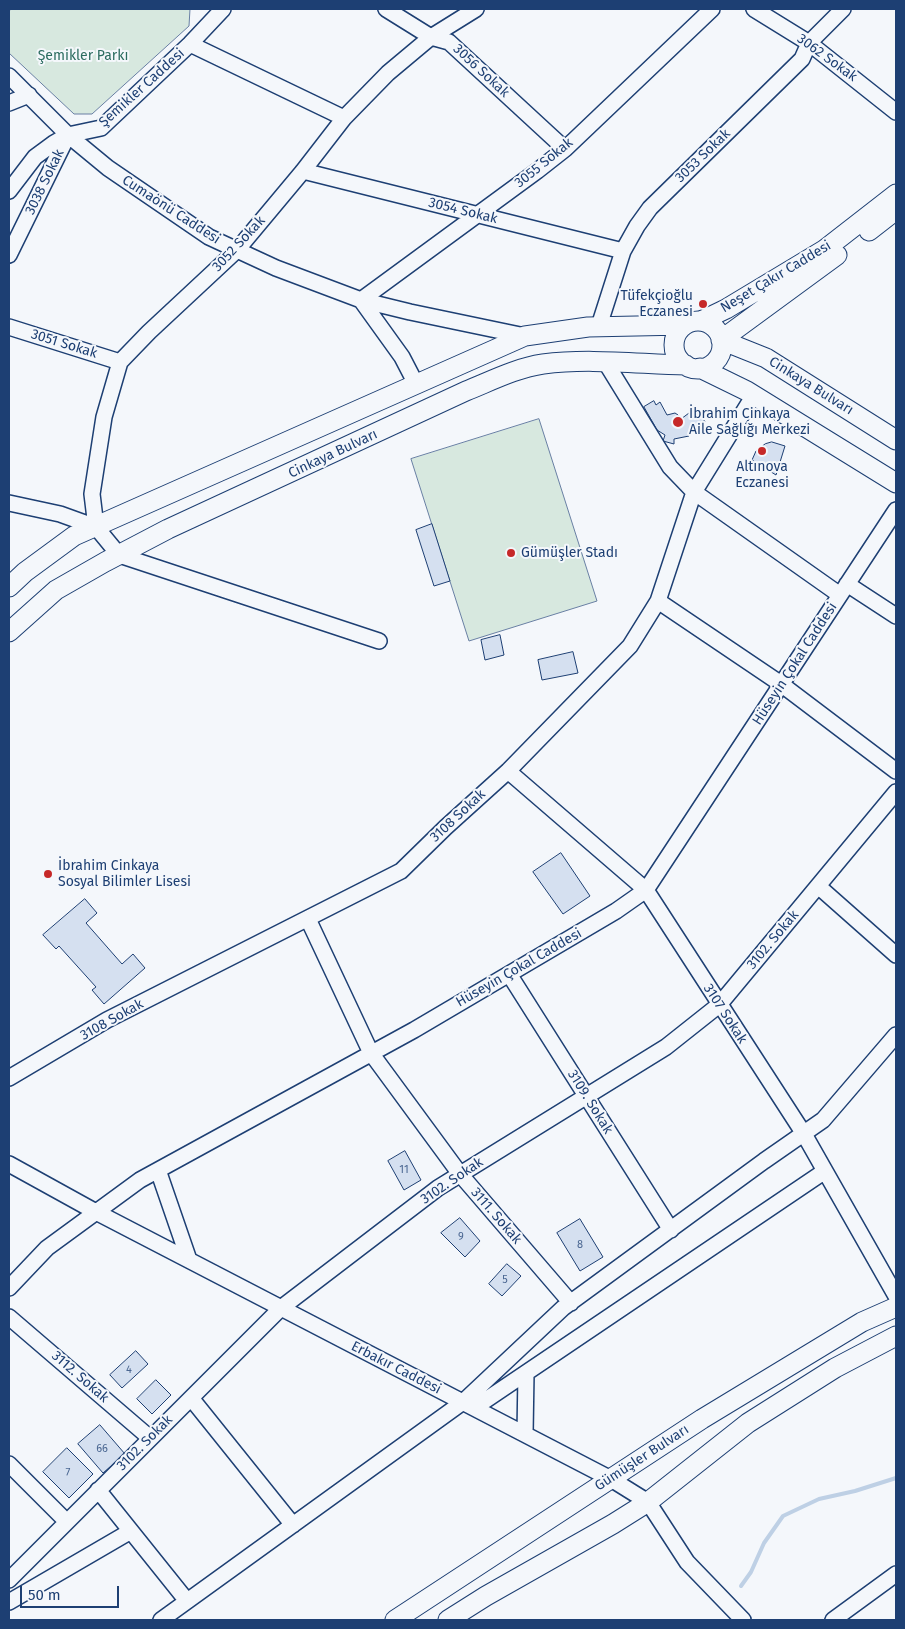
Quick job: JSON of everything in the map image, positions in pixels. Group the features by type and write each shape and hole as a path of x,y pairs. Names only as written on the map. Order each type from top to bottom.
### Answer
{"main road":[{"name":"Neşet Çakır Caddesi","path":"693,323 726,309 824,250 896,194"},
{"name":"Neşet Çakır Caddesi","path":"722,340 896,210"},
{"path":"9,587 24,572 74,536 525,336 599,326 693,323 708,323 714,327 722,340 722,347 713,364 693,367 680,360 676,353 675,337 679,330 693,323"},
{"name":"Cinkaya Bulvarı","path":"722,340 766,358 896,440"},
{"name":"Cinkaya Bulvarı","path":"9,632 56,590 168,529 466,391 509,373 542,364 578,362 693,367 754,395 896,483"},
{"name":"Gümüşler Bulvarı","path":"395,1620 702,1419 862,1322 896,1307"},
{"path":"453,1619 495,1591 648,1502 748,1423 835,1368 896,1336"}],"street":[{"name":"3056 Sokak","path":"386,9 431,37 449,42 565,149"},
{"name":"3052 Sokak","path":"96,527 92,494 104,417 120,362 149,332 237,250 303,171 344,118 388,73 431,37 476,9"},
{"name":"3055 Sokak","path":"361,300 565,149 712,9"},
{"name":"3062 Sokak","path":"754,9 810,43 896,112"},
{"name":"3053 Sokak","path":"599,326 623,250 650,208 802,59 810,43 843,9"},
{"name":"Şemikler Caddesi","path":"9,191 35,157 54,143 68,135 101,128 190,44 219,10"},
{"path":"190,44 344,118"},
{"name":"Cumaönü Caddesi","path":"9,76 68,135 108,168 209,237 276,268 361,300 525,336"},
{"path":"9,103 29,95"},
{"name":"3038 Sokak","path":"9,255 68,135"},
{"name":"3054 Sokak","path":"303,171 623,250"},
{"path":"361,300 402,358 416,384"},
{"name":"3051 Sokak","path":"9,327 120,362"},
{"path":"606,363 670,467 694,492 843,589 896,616"},
{"name":"3108 Sokak","path":"9,1078 108,1020 401,871 508,771 630,646 658,601 694,492 754,395"},
{"path":"9,503 60,514 96,527 119,555 379,641"},
{"name":"Hüseyin Çokal Caddesi","path":"9,1288 48,1248 140,1180 371,1053 509,974 616,911 646,890 896,510"},
{"path":"658,601 782,684 896,771"},
{"name":"3107 Sokak","path":"508,771 646,890 804,1134 896,1296"},
{"name":"3102. Sokak","path":"9,1580 281,1308 438,1188 666,1047 719,1005 896,792"},
{"path":"818,886 896,955"},
{"name":"3111. Sokak","path":"308,919 371,1053 460,1174 571,1303"},
{"name":"3109. Sokak","path":"509,974 671,1230"},
{"path":"469,1405 571,1303 824,1120 896,1035"},
{"name":"Erbakır Caddesi","path":"9,1164 96,1212 611,1479 648,1502 687,1562 743,1620"},
{"path":"158,1170 189,1260"},
{"path":"160,1620 182,1610 292,1525 469,1405 526,1373 825,1171"},
{"name":"3112. Sokak","path":"9,1316 150,1438"},
{"path":"525,1434 526,1373"},
{"path":"191,1398 292,1525"},
{"path":"9,1464 66,1522"},
{"path":"98,1490 131,1531 182,1610"},
{"path":"9,1602 131,1531"},
{"path":"833,1620 896,1574"}],"green space":[{"name":"Şemikler Parkı","path":"11,9 190,9 189,26 92,114 74,114 9,53 9,12"},
{"name":"Gümüşler Stadı","path":"539,419 597,601 469,641 411,459"}],"building":[{"name":"İbrahim Cinkaya Aile Sağlığı Merkezi","path":"654,401 656,405 660,402 667,415 675,413 681,419 693,410 696,416 700,414 705,422 689,434 689,436 674,439 674,444 663,441 665,435 657,430 644,407"},
{"path":"772,442 785,446 776,475 752,460 756,451 765,444"},
{"path":"432,524 450,581 434,586 416,530"},
{"path":"500,635 504,655 485,660 481,640"},
{"path":"573,652 578,673 542,680 538,660"},
{"path":"561,853 590,896 563,914 533,872"},
{"path":"85,899 97,913 86,923 122,964 133,954 145,968 104,1004 92,990 96,987 59,946 56,949 43,935"},
{"path":"405,1151 421,1180 404,1190 388,1161"},
{"path":"460,1218 480,1241 465,1257 441,1233"},
{"path":"580,1219 603,1257 580,1271 557,1233"},
{"path":"507,1264 521,1276 502,1296 489,1284"},
{"path":"136,1351 148,1364 122,1388 110,1375"},
{"path":"156,1380 171,1395 152,1414 137,1399"},
{"path":"100,1425 125,1454 103,1473 78,1444"},
{"path":"67,1448 93,1474 69,1498 43,1472"}],"waterway":[{"path":"741,1586 751,1572 764,1543 783,1516 819,1499 855,1491 896,1478"}],"place":[{"name":"Tüfekçioğlu Eczanesi","path":"703,304"},
{"name":"İbrahim Cinkaya Aile Sağlığı Merkezi","path":"678,422"},
{"name":"Altınova Eczanesi","path":"762,451"},
{"name":"Gümüşler Stadı","path":"511,553"},
{"name":"İbrahim Cinkaya Sosyal Bilimler Lisesi","path":"48,874"}]}
